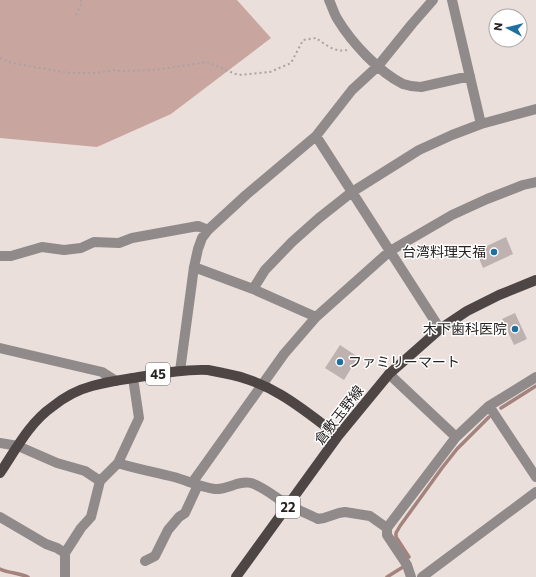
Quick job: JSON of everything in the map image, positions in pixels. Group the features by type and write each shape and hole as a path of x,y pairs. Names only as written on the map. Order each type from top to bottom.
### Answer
{"main road":[{"name":"倉敷玉野線","path":"236,577 338,436 389,374 440,329 467,312 499,295 536,280"},
{"name":"45","path":"0,473 36,420 51,407 69,395 92,386 180,371 208,370 250,379 284,396 338,436"}],"street":[{"path":"329,0 337,19 358,46 378,66 404,84 414,87 422,87 470,76"},
{"path":"180,371 194,267 202,238 208,230 246,195 316,136 352,90 378,66 433,0"},
{"path":"452,0 481,124"},
{"path":"253,289 265,270 292,242 352,192 419,150 452,135 481,124 536,109"},
{"path":"316,136 440,329"},
{"path":"145,561 155,556 168,530 179,517 185,513 195,484 262,384 284,354 316,317 390,251 452,215 487,199 523,185 536,182"},
{"path":"0,256 11,256 42,247 64,250 81,248 94,242 119,243 132,238 198,226 208,230"},
{"path":"194,267 253,289 316,317"},
{"path":"0,348 102,372 116,381"},
{"path":"389,374 456,437"},
{"path":"411,577 407,565 387,535 387,528 456,437 490,406 536,377"},
{"path":"65,577 65,553 81,528 91,518 100,481 118,463 139,418 133,378"},
{"path":"490,406 536,477"},
{"path":"0,443 18,446 58,463 85,471 100,481"},
{"path":"118,463 216,489 226,488 240,483 250,483 318,519 345,512 370,516 387,528"},
{"path":"422,577 536,492"},
{"path":"0,517 46,544 58,548 65,553"}],"path":[{"path":"76,15 82,3 80,0"},
{"path":"0,58 12,63 69,73 97,73 114,70 154,70 207,62 238,75 270,72 291,63 303,40 316,38 331,48 344,51 358,46"}],"shaded area":[{"path":"0,0 237,0 271,38 171,114 97,147 0,138"}],"building":[{"path":"506,237 513,254 483,268 476,251"},
{"name":"木下歯科医院","path":"515,313 527,339 514,345 502,319"},
{"path":"340,345 358,357 344,380 325,368"}],"waterway":[{"path":"501,408 536,386"},
{"path":"409,557 396,537 396,533 457,449 489,417"},
{"path":"387,577 403,567"},
{"path":"0,569 28,577"}],"place":[{"name":"台湾料理天福","path":"494,252"},
{"name":"木下歯科医院","path":"515,329"},
{"name":"ファミリーマート","path":"340,362"}]}
